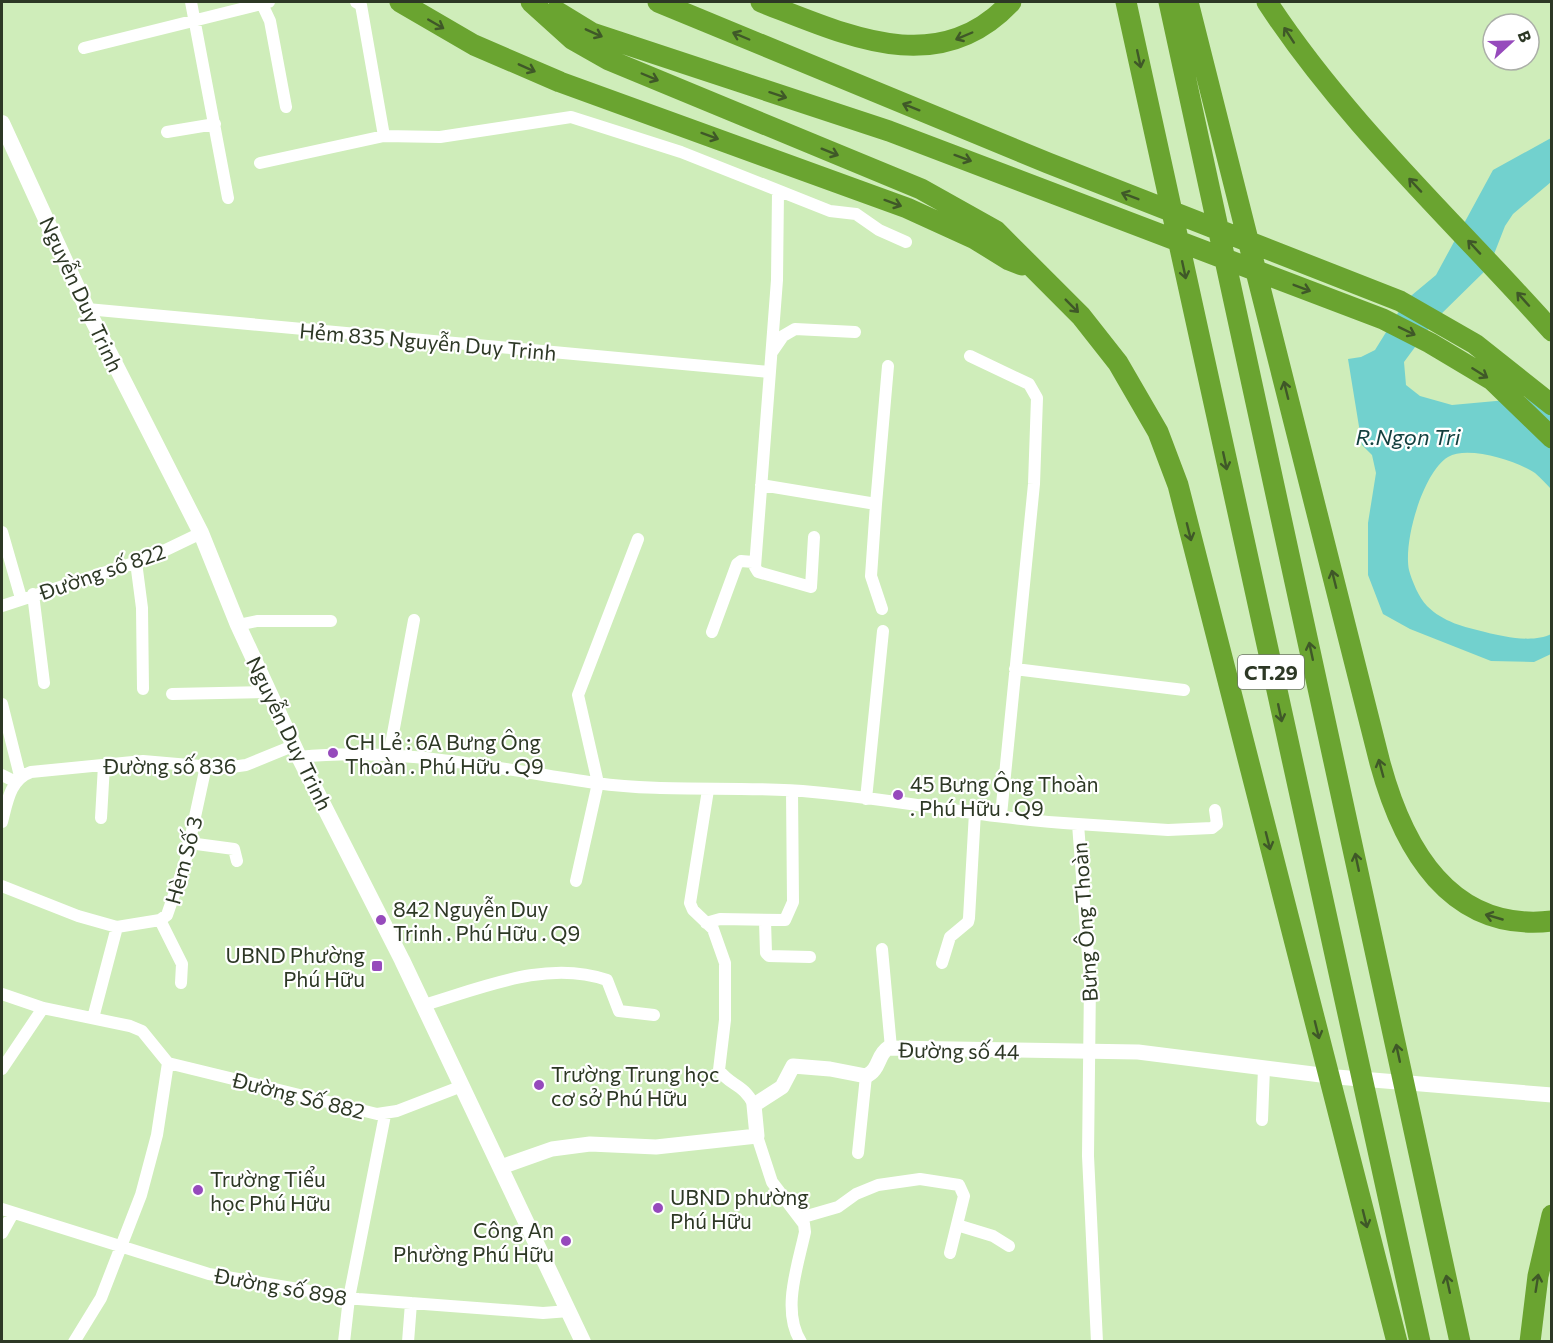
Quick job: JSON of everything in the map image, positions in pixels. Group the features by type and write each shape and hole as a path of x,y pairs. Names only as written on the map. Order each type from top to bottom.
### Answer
{"highway":[{"path":"400,2 474,45 560,82 907,208 975,239 1009,260 1029,267"},
{"path":"531,2 572,39 609,60 931,194 996,231 1029,267 1081,316 1118,363 1158,432 1178,485 1396,1341"},
{"path":"544,2 592,33 889,131 1383,319 1430,343 1492,380 1551,438"},
{"path":"658,2 1059,168 1400,301 1441,322 1493,357 1551,405"},
{"path":"761,2 838,32 881,42 915,46 943,44 969,35 998,16 1011,2"},
{"name":"CT.29","path":"1126,2 1420,1341"},
{"name":"CT.29","path":"1169,2 1460,1341"},
{"path":"1188,2 1380,763 1398,819 1412,848 1434,877 1460,900 1485,914 1512,922 1551,921"},
{"path":"1267,2 1295,45 1332,92 1551,332"},
{"path":"1530,1341 1538,1276 1551,1215"}],"main road":[{"name":"Nguyễn Duy Trinh","path":"3,130 87,309 201,533 238,625 297,751 424,1005 583,1341"}],"street":[{"path":"191,2 197,22 228,198"},
{"path":"84,48 197,22 265,2 286,107"},
{"path":"356,2 361,5 384,136"},
{"path":"260,163 384,136 440,137 571,117 681,153 830,211 856,214 879,230 906,242"},
{"path":"167,132 215,124"},
{"path":"778,192 777,280 762,486 753,562 758,572 811,587 814,537"},
{"name":"Hẻm 835 Nguyễn Duy Trinh","path":"87,309 769,372"},
{"path":"771,353 783,336 795,329 855,332"},
{"path":"970,356 1029,384 1037,398 1034,483 1001,815"},
{"path":"882,609 871,576 888,366"},
{"path":"762,486 876,504"},
{"path":"2,532 27,596 44,683"},
{"name":"Đường số 822","path":"2,606 136,562 201,533"},
{"path":"576,881 598,783 578,695 638,539"},
{"path":"712,632 736,564 741,561 753,562"},
{"path":"136,562 142,608 143,689"},
{"path":"389,755 414,620"},
{"path":"238,625 257,621 331,621"},
{"path":"867,799 883,631"},
{"path":"1015,669 1184,690"},
{"path":"172,694 270,692"},
{"path":"2,704 19,779"},
{"name":"Bưng Ông Thoàn","path":"297,751 449,759 598,783 708,790 792,791 1078,824 1090,982 1088,1156 1097,1341"},
{"name":"Đường số 836","path":"19,779 74,766 142,761 206,766 246,765 297,751"},
{"path":"101,818 104,765"},
{"name":"Hèm Số 3","path":"117,927 160,920 167,915 175,897 206,766"},
{"path":"2,775 19,779"},
{"path":"2,822 11,789 19,779"},
{"path":"708,790 689,895 693,910 717,936 725,963 724,1020 719,1070 723,1076 745,1089 754,1105 757,1136 772,1182 800,1218 805,1232 791,1304 796,1334 801,1341"},
{"path":"706,922 720,919 785,920 793,902 792,791"},
{"path":"1078,824 1168,830 1212,828 1217,824 1215,810"},
{"path":"942,963 950,937 968,922 969,918 975,812"},
{"path":"189,843 234,849 237,861"},
{"path":"2,886 78,916 117,927 93,1018"},
{"path":"160,920 182,963 181,983"},
{"path":"765,921 766,953 769,956 810,957"},
{"path":"882,949 891,1048"},
{"path":"424,1005 508,980 554,971 607,980 619,1011 654,1015"},
{"path":"2,994 43,1008 142,1031 168,1063 157,1135 122,1248 101,1298 78,1340"},
{"path":"2,1069 43,1008"},
{"name":"Đường số 44","path":"866,1076 877,1068 882,1052 891,1048 1090,1051"},
{"path":"1090,1051 1138,1052 1264,1068 1551,1095"},
{"name":"Đường Số 882","path":"168,1063 386,1114 462,1086"},
{"path":"754,1105 782,1087 789,1069 797,1065 866,1076 858,1153"},
{"path":"1262,1120 1264,1068"},
{"path":"344,1341 349,1298 386,1114"},
{"path":"501,1167 552,1149 590,1144 656,1147 757,1136"},
{"path":"800,1218 838,1207 866,1188 920,1179 959,1185 964,1196 950,1253"},
{"path":"2,1233 7,1211"},
{"name":"Đường số 898","path":"7,1211 209,1274 349,1298 543,1313 569,1311"},
{"path":"957,1225 993,1236 1009,1246"},
{"path":"408,1341 411,1303"}],"water":[{"name":"R.Ngọn Tri","path":"1551,138 1551,182 1513,214 1505,226 1489,267 1435,320 1404,362 1406,385 1420,396 1452,405 1551,396 1551,489 1535,473 1517,464 1480,454 1457,454 1448,457 1431,477 1423,492 1412,526 1409,543 1409,570 1421,599 1433,612 1454,623 1501,636 1528,639 1551,634 1551,654 1534,662 1491,661 1410,629 1383,614 1368,575 1368,523 1376,473 1372,455 1362,445 1348,359 1361,357 1375,350 1406,300 1436,275 1493,170"}],"place":[{"name":"CH Lẻ : 6A Bưng Ông Thoàn . Phú Hữu . Q9","path":"333,753"},
{"name":"45 Bưng Ông Thoàn . Phú Hữu . Q9","path":"898,795"},
{"name":"842 Nguyễn Duy Trinh . Phú Hữu . Q9","path":"381,920"},
{"name":"UBND Phường Phú Hữu","path":"377,966"},
{"name":"Trường Trung học cơ sở Phú Hữu","path":"539,1085"},
{"name":"Trường Tiểu học Phú Hữu","path":"198,1190"},
{"name":"UBND phường Phú Hữu","path":"658,1208"},
{"name":"Công An Phường Phú Hữu","path":"566,1241"}]}
